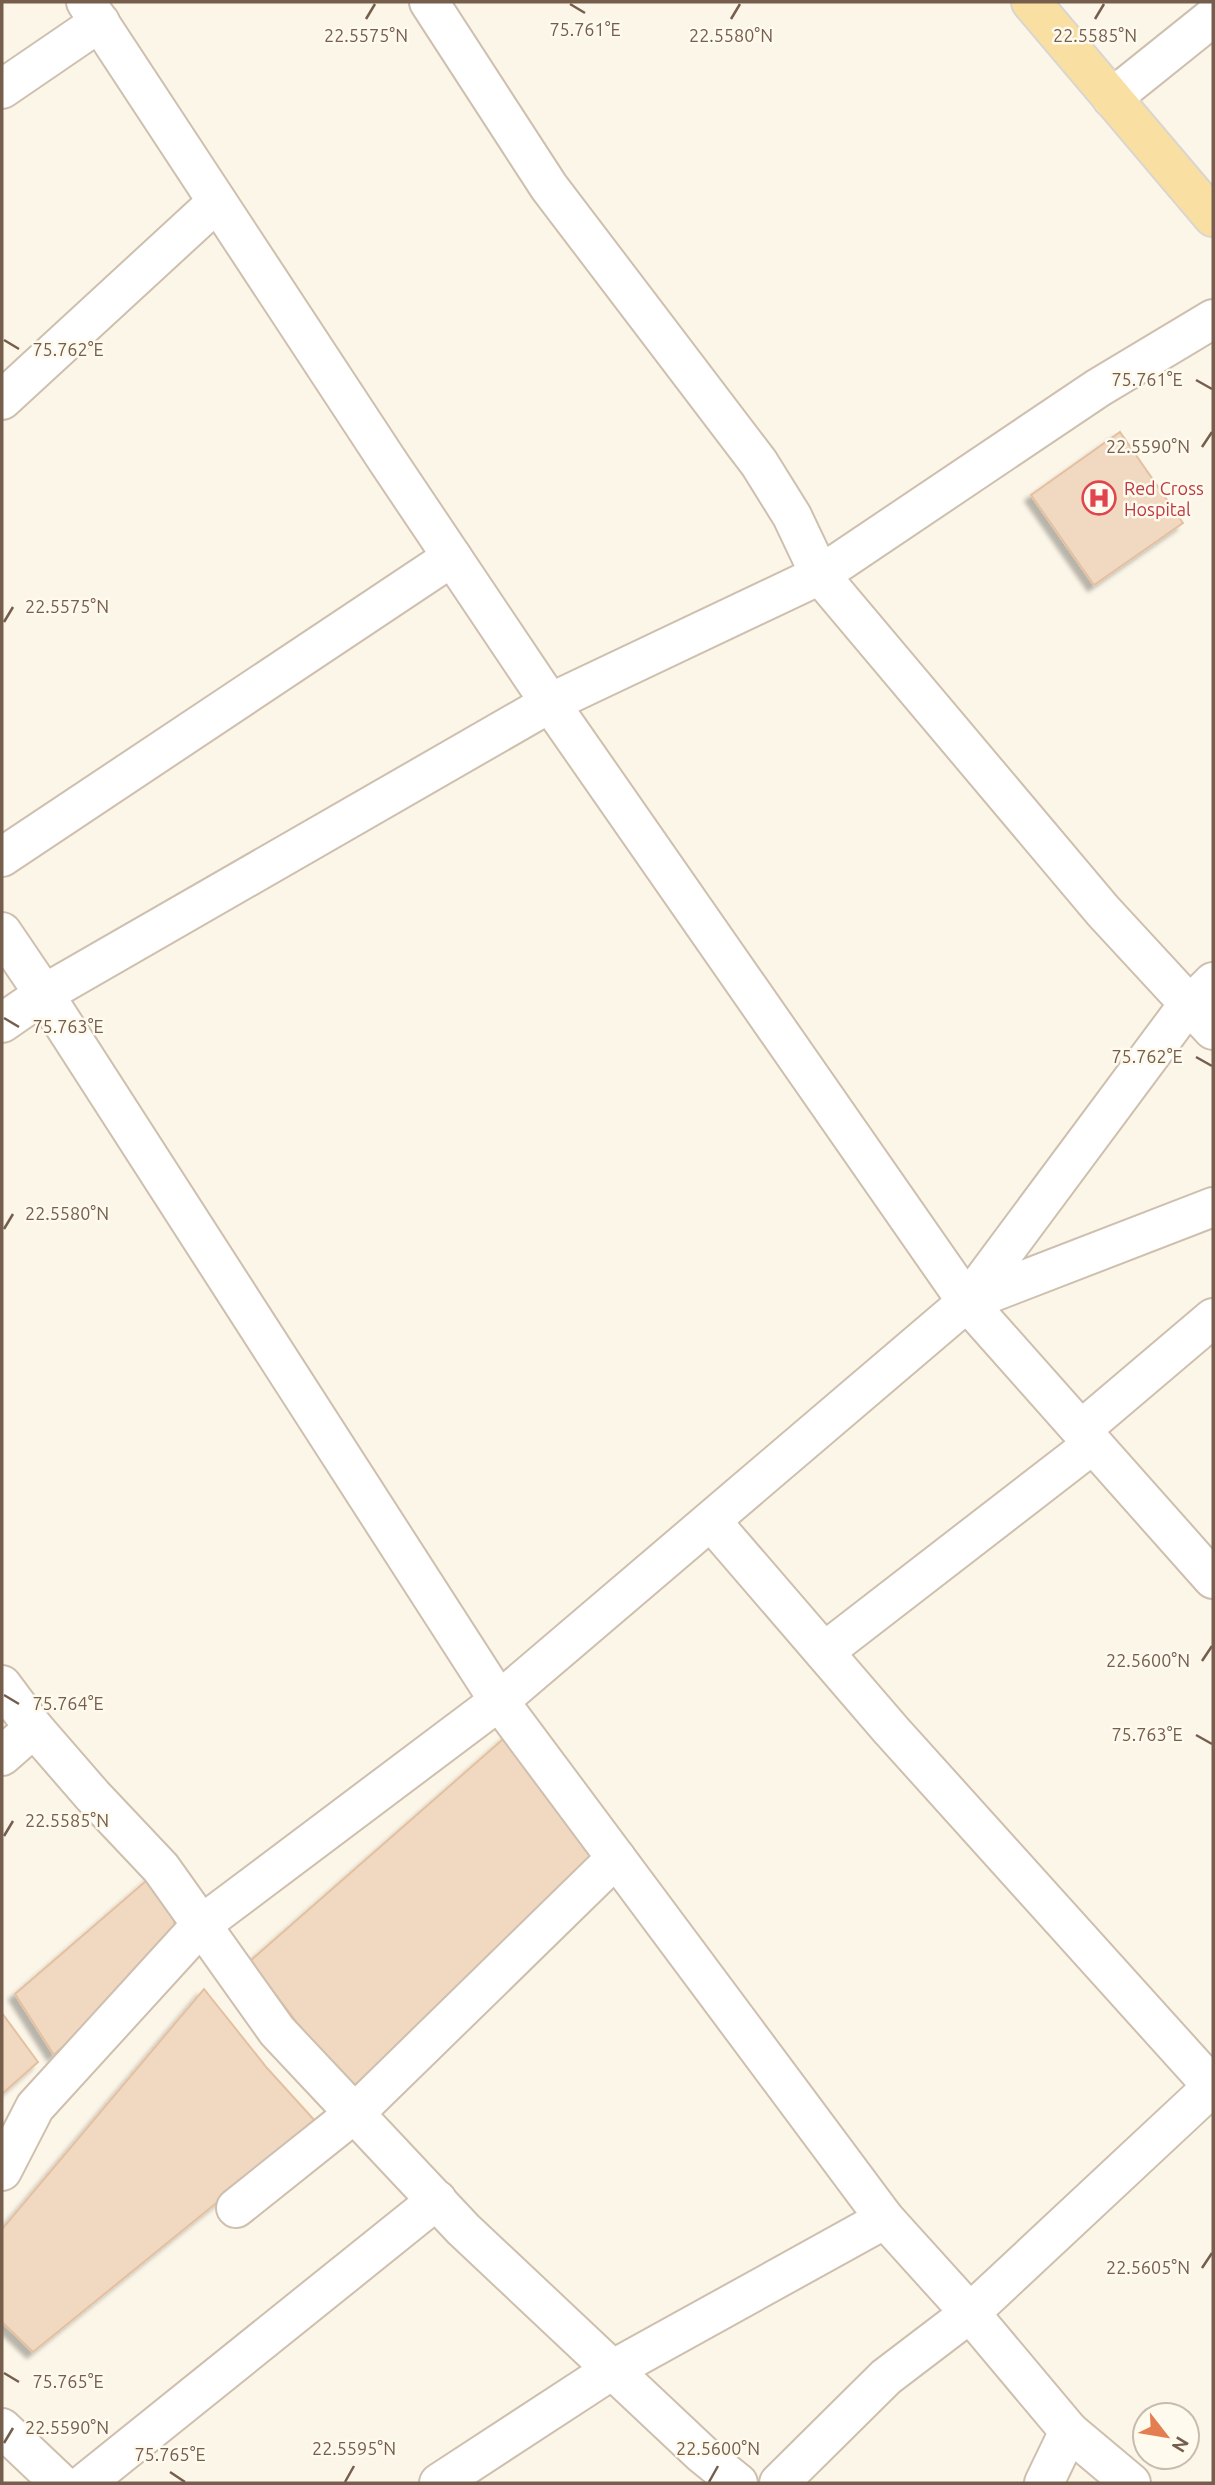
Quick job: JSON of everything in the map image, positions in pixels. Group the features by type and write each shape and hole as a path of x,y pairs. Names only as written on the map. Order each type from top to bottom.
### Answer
{"main road":[{"path":"1031,2 1213,217"}],"street":[{"path":"2,2171 35,2107 201,1925 499,1701 967,1302 1181,1014 1206,1006 1103,911 820,575 792,516 759,463 549,187 429,2"},
{"path":"2,89 93,12 550,703 967,1302 1213,1578"},
{"path":"1112,98 1213,17"},
{"path":"2,400 217,202"},
{"path":"2,1023 44,994 550,703 820,575 1098,388 1213,319"},
{"path":"2,857 452,557"},
{"path":"2,932 499,1701 885,2219 970,2313 1069,2431 1131,2483"},
{"path":"967,1302 1213,1207"},
{"path":"824,1652 1087,1437 1213,1318"},
{"path":"711,1521 891,1730 1213,2087 970,2313 887,2378 779,2483"},
{"path":"2,1685 34,1728 93,1796 161,1868 277,2031 463,2229 702,2454 738,2483"},
{"path":"2,1756 34,1728"},
{"path":"236,2208 355,2113 616,1858"},
{"path":"85,2483 437,2200"},
{"path":"439,2483 612,2370 885,2219"},
{"path":"2,2428 60,2483"},
{"path":"1044,2483 1069,2431"}],"building":[{"path":"1120,432 1183,523 1094,585 1031,495"},
{"path":"518,1726 616,1858 351,2094 250,1961"},
{"path":"161,1868 178,1938 54,2055 15,1994"},
{"path":"204,1989 267,2068 316,2122 33,2352 2,2322 2,2229"},
{"path":"2,2013 38,2062 2,2094"}],"place":[{"name":"Red Cross Hospital","path":"1099,498"}]}
